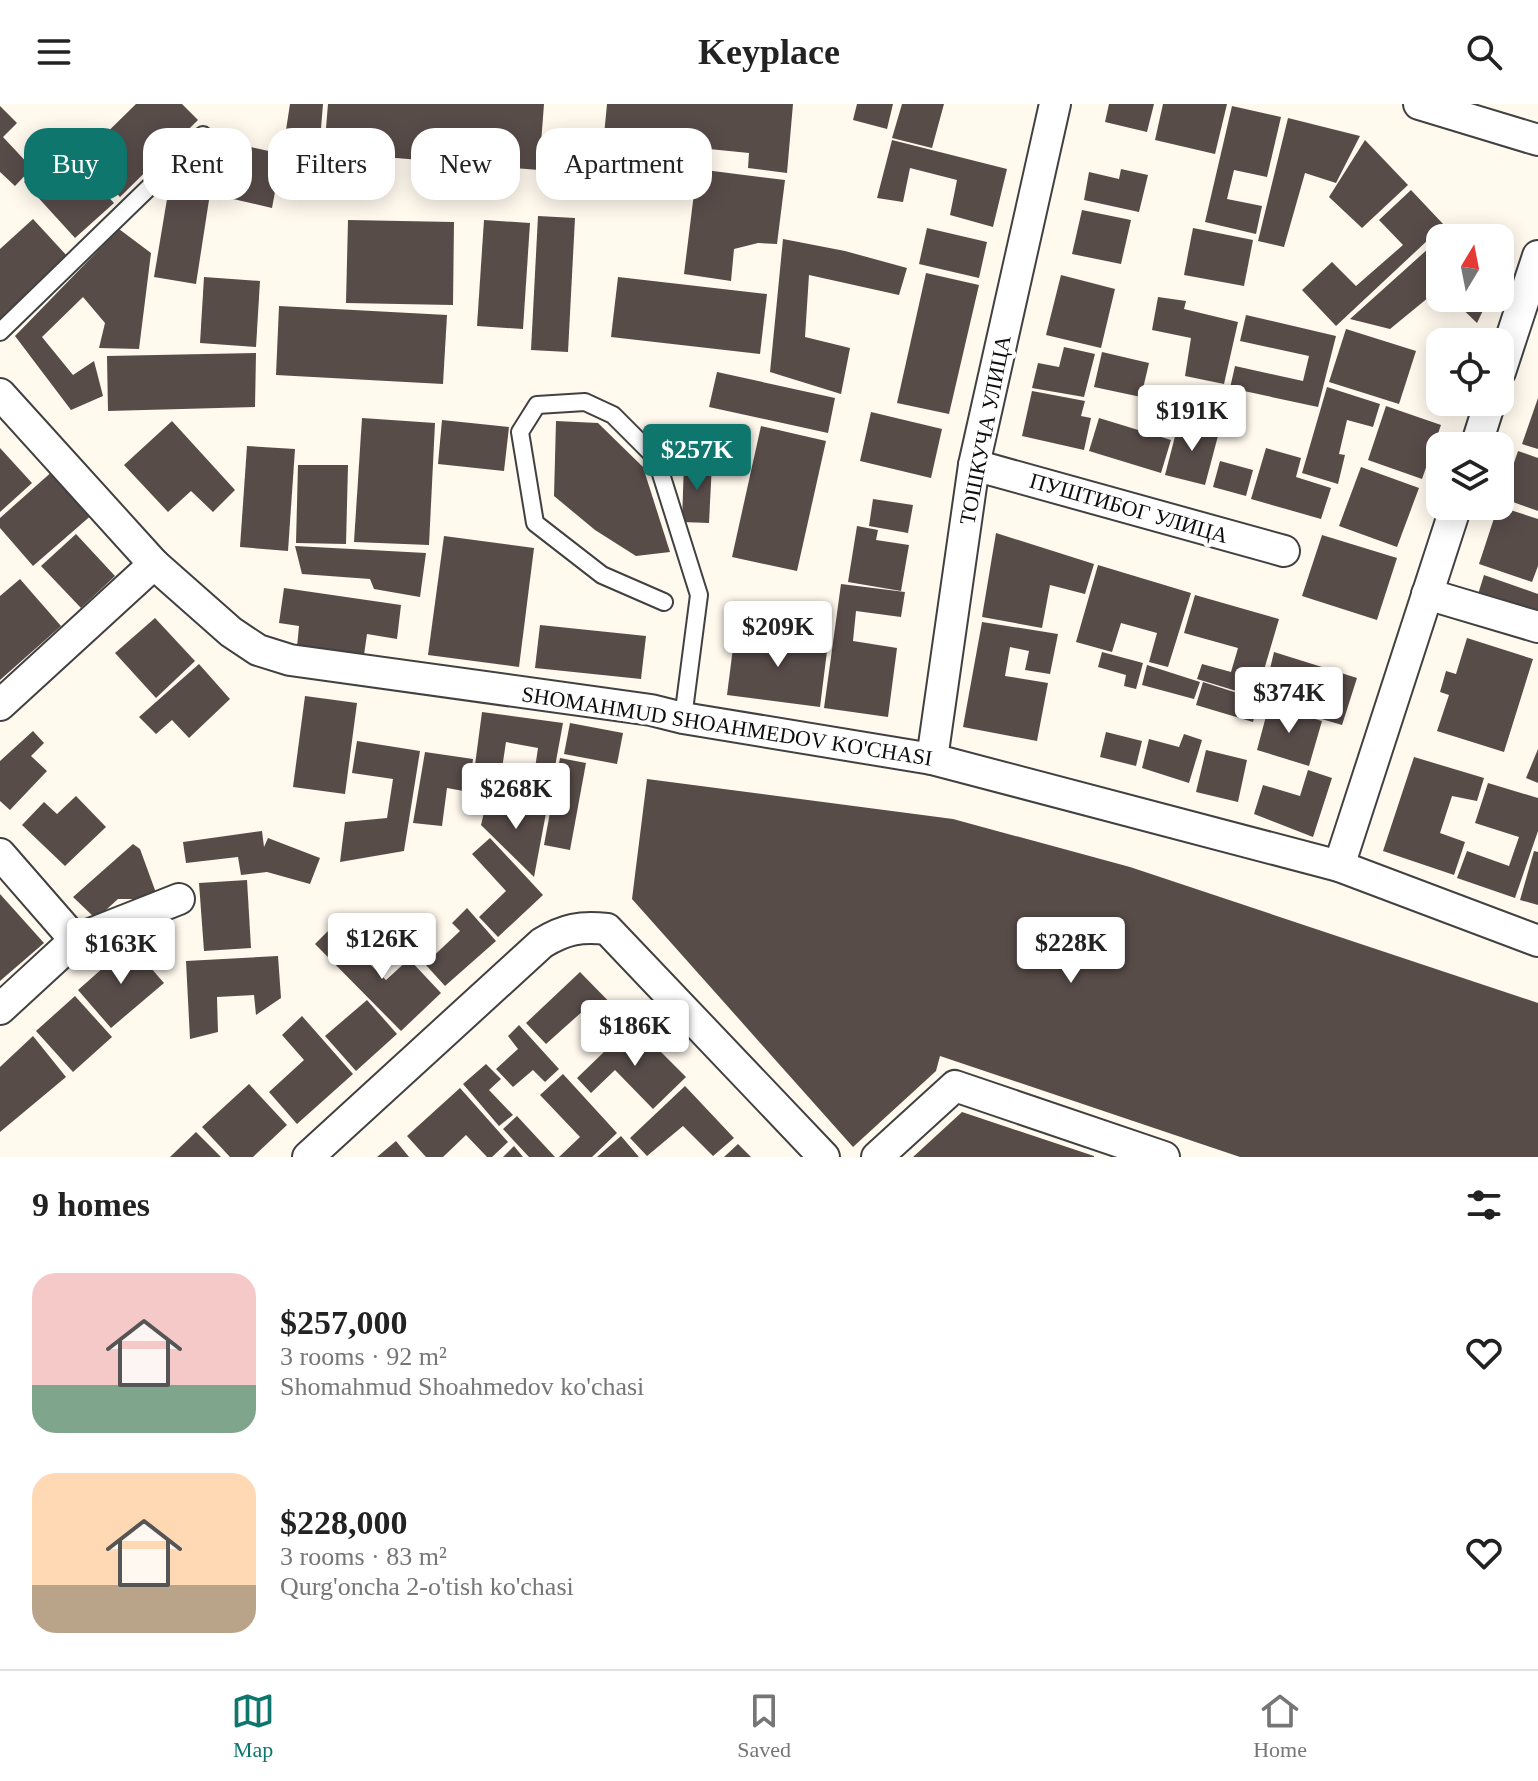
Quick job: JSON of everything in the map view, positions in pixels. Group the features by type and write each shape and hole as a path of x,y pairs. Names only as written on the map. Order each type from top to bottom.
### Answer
{"street":[{"name":"ТОШКУЧА УЛИЦА","path":"932,759 974,465 1055,104"},
{"path":"1419,104 1538,140"},
{"path":"1514,329 1538,256"},
{"name":"SHOMAHMUD SHOAHMEDOV KO'CHASI","path":"0,394 154,564 231,632 258,650 290,660 651,710 932,759 1339,866 1538,941"},
{"name":"ПУШТИБОГ УЛИЦА","path":"974,465 1284,551"},
{"path":"1339,866 1451,520"},
{"path":"0,705 154,564"},
{"path":"1427,594 1538,627"},
{"path":"0,854 75,940"},
{"path":"0,1009 75,940 179,899"},
{"path":"308,1157 542,943 563,930 584,926 607,929 824,1157"},
{"path":"877,1157 955,1086 1164,1157"}],"lane":[{"path":"0,332 143,193"},
{"path":"664,602 602,575 535,523 520,432 537,405 585,402 613,415 656,458 699,595 683,718"}],"building":[{"path":"136,104 182,104 198,120 190,128 143,128 143,174 127,190 127,128 112,128"},
{"path":"290,104 323,104 321,128 286,128"},
{"path":"328,104 544,104 542,128 536,128 536,170 520,168 520,128 411,128 411,159 395,158 395,128 326,128"},
{"path":"607,104 793,104 787,173 748,168 749,153 712,149 712,128 605,128"},
{"path":"857,104 893,104 887,129 853,120"},
{"path":"902,104 944,104 932,148 892,138"},
{"path":"1109,104 1154,104 1147,132 1105,122"},
{"path":"1163,104 1227,104 1215,154 1155,140"},
{"path":"0,106 17,123 3,137 24,159 24,176 15,186 0,172"},
{"path":"1232,106 1281,117 1267,177 1234,170 1227,199 1262,206 1256,234 1205,222"},
{"path":"1288,118 1360,136 1336,183 1305,173 1284,247 1258,241"},
{"path":"892,140 1007,169 993,227 950,215 957,180 910,168 903,202 877,198"},
{"path":"1365,140 1408,185 1362,228 1329,197"},
{"path":"252,147 268,151 268,200 273,200 272,208 237,200 252,200"},
{"path":"1121,169 1148,175 1139,212 1084,200 1089,172 1119,179"},
{"path":"712,171 785,180 777,244 758,243 734,249 731,281 684,274 693,200 712,200"},
{"path":"1411,190 1443,224 1426,224 1426,242 1336,326 1302,290 1332,262 1356,286 1403,245 1379,220"},
{"path":"40,200 111,200 114,203 75,238"},
{"path":"167,200 209,200 196,284 154,277"},
{"path":"1082,210 1131,220 1121,264 1072,254"},
{"path":"538,216 575,218 568,352 531,350"},
{"path":"33,219 68,257 0,319 0,249"},
{"path":"348,220 454,222 453,305 346,303"},
{"path":"484,220 530,223 523,329 477,326"},
{"path":"927,228 987,242 979,278 919,264"},
{"path":"1193,228 1253,240 1244,286 1184,275"},
{"path":"119,229 151,253 139,349 99,348 105,323 83,297 42,337 73,375 94,361 103,396 71,410 15,336"},
{"path":"783,239 845,251 907,268 899,295 809,275 805,337 850,348 841,394 770,372"},
{"path":"1426,251 1426,299 1390,329 1350,319"},
{"path":"926,273 979,285 949,414 897,403"},
{"path":"1061,275 1115,289 1101,348 1046,335"},
{"path":"204,277 260,281 256,347 200,343"},
{"path":"618,277 767,294 760,354 611,337"},
{"path":"1158,297 1186,301 1184,309 1238,322 1224,384 1185,376 1191,338 1152,330"},
{"path":"279,306 447,315 443,384 276,375"},
{"path":"1466,312 1482,312 1477,323"},
{"path":"1246,315 1336,336 1318,407 1230,388 1235,366 1303,381 1309,356 1240,341"},
{"path":"1346,329 1416,351 1399,404 1329,382"},
{"path":"1064,347 1095,354 1084,397 1032,388 1038,363 1059,367"},
{"path":"1102,352 1149,363 1141,397 1094,387"},
{"path":"256,353 255,407 108,411 107,356"},
{"path":"717,372 835,398 828,433 709,407"},
{"path":"1327,387 1380,404 1373,427 1347,420 1339,454 1345,455 1338,484 1302,473"},
{"path":"1032,391 1085,401 1081,416 1091,418 1084,450 1022,436"},
{"path":"1538,398 1538,449 1522,444"},
{"path":"1386,406 1441,425 1439,432 1426,432 1426,468 1422,479 1368,460"},
{"path":"871,412 942,429 931,478 860,461"},
{"path":"362,418 435,423 429,545 354,542"},
{"path":"1099,418 1171,440 1161,473 1089,451"},
{"path":"442,420 509,427 504,471 438,464"},
{"path":"172,421 235,490 213,512 191,491 168,512 124,465"},
{"path":"556,421 598,423 643,467 670,552 636,556 595,530 554,496"},
{"path":"1179,421 1219,432 1205,485 1165,475"},
{"path":"761,426 826,441 797,571 732,557"},
{"path":"247,446 295,449 288,551 240,547"},
{"path":"0,448 32,483 0,512"},
{"path":"1266,448 1301,458 1296,477 1331,488 1321,519 1251,499"},
{"path":"1518,451 1538,458 1538,511 1514,502 1514,463"},
{"path":"1220,461 1253,470 1246,496 1213,487"},
{"path":"684,462 712,463 709,523 682,522"},
{"path":"298,465 348,465 346,544 296,543"},
{"path":"1361,467 1419,488 1397,547 1339,526"},
{"path":"55,469 94,513 33,566 0,528 0,518"},
{"path":"873,499 913,505 908,533 869,526"},
{"path":"1514,511 1538,519 1538,566 1532,582 1479,564 1493,520 1514,520"},
{"path":"857,526 878,530 876,540 909,545 901,591 848,582"},
{"path":"996,533 1094,564 1085,594 1050,585 1042,628 982,617"},
{"path":"76,534 115,576 81,608 41,566"},
{"path":"1322,535 1397,558 1377,620 1302,596"},
{"path":"444,536 534,548 519,667 428,655"},
{"path":"295,546 426,553 420,597 374,589 370,579 302,574"},
{"path":"1098,565 1191,593 1168,667 1149,662 1157,633 1121,623 1112,652 1076,642"},
{"path":"1484,575 1538,594 1538,624 1475,604"},
{"path":"20,579 61,626 0,680 0,596"},
{"path":"841,584 905,592 901,617 856,611 853,641 897,648 888,717 824,708"},
{"path":"284,588 401,605 397,639 367,634 364,655 297,647 299,626 279,623"},
{"path":"1195,595 1279,619 1256,697 1197,679 1202,664 1231,672 1238,648 1184,633"},
{"path":"155,618 195,661 156,698 115,653"},
{"path":"982,622 1058,634 1050,674 1025,670 1029,651 1010,647 1005,676 1048,683 1037,741 963,727"},
{"path":"540,625 646,636 641,679 535,668"},
{"path":"735,632 828,643 820,707 727,695"},
{"path":"1467,638 1533,659 1504,752 1437,731 1449,695 1440,692 1446,671 1456,674"},
{"path":"1102,652 1143,663 1136,689 1124,686 1126,675 1098,667"},
{"path":"1274,652 1357,678 1342,725 1291,710 1299,682 1269,673"},
{"path":"199,664 230,699 189,738 172,720 156,734 139,717"},
{"path":"1147,665 1200,682 1194,699 1142,685"},
{"path":"1203,682 1259,700 1253,722 1196,705"},
{"path":"305,696 357,703 345,794 293,787"},
{"path":"1269,705 1322,721 1309,766 1257,750"},
{"path":"482,712 563,723 547,810 533,782 538,748 506,742 500,782 473,780"},
{"path":"570,723 623,733 617,764 564,754"},
{"path":"33,731 44,743 31,756 47,771 10,810 0,801 0,761"},
{"path":"1106,732 1142,741 1136,766 1100,757"},
{"path":"1184,734 1202,740 1189,783 1142,768 1149,739 1179,747"},
{"path":"357,741 420,751 404,851 340,862 345,822 387,818 393,779 352,773"},
{"path":"1538,749 1538,783 1526,778"},
{"path":"1206,750 1247,760 1238,802 1196,792"},
{"path":"425,752 473,759 469,792 447,788 442,826 413,823"},
{"path":"1414,757 1484,778 1477,801 1452,796 1440,833 1465,842 1454,875 1383,851"},
{"path":"560,758 586,763 570,850 544,845"},
{"path":"1308,770 1332,778 1313,837 1254,814 1263,785 1300,796"},
{"path":"647,779 953,819 1130,867 1538,1003 1538,1157 1240,1157 940,1056 936,1071 853,1147 632,899"},
{"path":"1488,783 1538,798 1538,831 1515,898 1457,878 1467,851 1509,866 1519,837 1475,823"},
{"path":"76,796 106,827 65,866 22,825 44,802 57,814"},
{"path":"487,800 546,813 534,877 481,825"},
{"path":"262,831 264,847 268,838 320,858 310,884 267,872 241,875 238,857 186,863 183,842"},
{"path":"490,838 543,895 498,937 479,917 506,891 472,854"},
{"path":"133,844 140,849 159,901 137,909 132,899 118,899 96,919 73,897"},
{"path":"1534,851 1538,852 1538,905 1520,900"},
{"path":"247,880 251,948 204,951 199,883"},
{"path":"0,894 44,943 0,981"},
{"path":"467,908 496,941 445,986 425,964 460,931 452,923"},
{"path":"332,927 386,980 409,959 441,993 401,1031 315,944"},
{"path":"130,944 164,983 111,1028 78,990"},
{"path":"278,956 281,998 256,1015 254,995 217,997 218,1032 190,1039 186,961"},
{"path":"580,972 624,1017 607,1033 584,1010 546,1044 526,1023"},
{"path":"75,996 112,1037 73,1072 36,1031"},
{"path":"367,1000 397,1034 356,1071 325,1036"},
{"path":"302,1016 353,1074 297,1124 269,1092 304,1060 282,1035"},
{"path":"633,1024 686,1077 653,1109 615,1070 591,1093 577,1078"},
{"path":"519,1025 559,1069 545,1082 533,1070 513,1087 496,1069 518,1049 508,1036"},
{"path":"33,1036 66,1077 0,1132 0,1067"},
{"path":"486,1064 501,1079 489,1090 513,1115 499,1126 463,1084"},
{"path":"563,1074 617,1133 592,1157 559,1157 580,1137 540,1095"},
{"path":"249,1084 287,1125 253,1157 230,1157 202,1127"},
{"path":"685,1086 734,1138 713,1156 683,1126 647,1156 630,1138"},
{"path":"460,1088 508,1142 492,1157 487,1157 466,1135 443,1157 426,1157 407,1136"},
{"path":"962,1112 1094,1156 1094,1157 913,1157"},
{"path":"517,1116 555,1157 529,1157 503,1129"},
{"path":"196,1132 221,1157 170,1157"},
{"path":"621,1136 639,1157 597,1157"},
{"path":"396,1141 409,1157 377,1157"},
{"path":"738,1144 751,1157 724,1157"},
{"path":"514,1146 523,1157 503,1157"}]}
